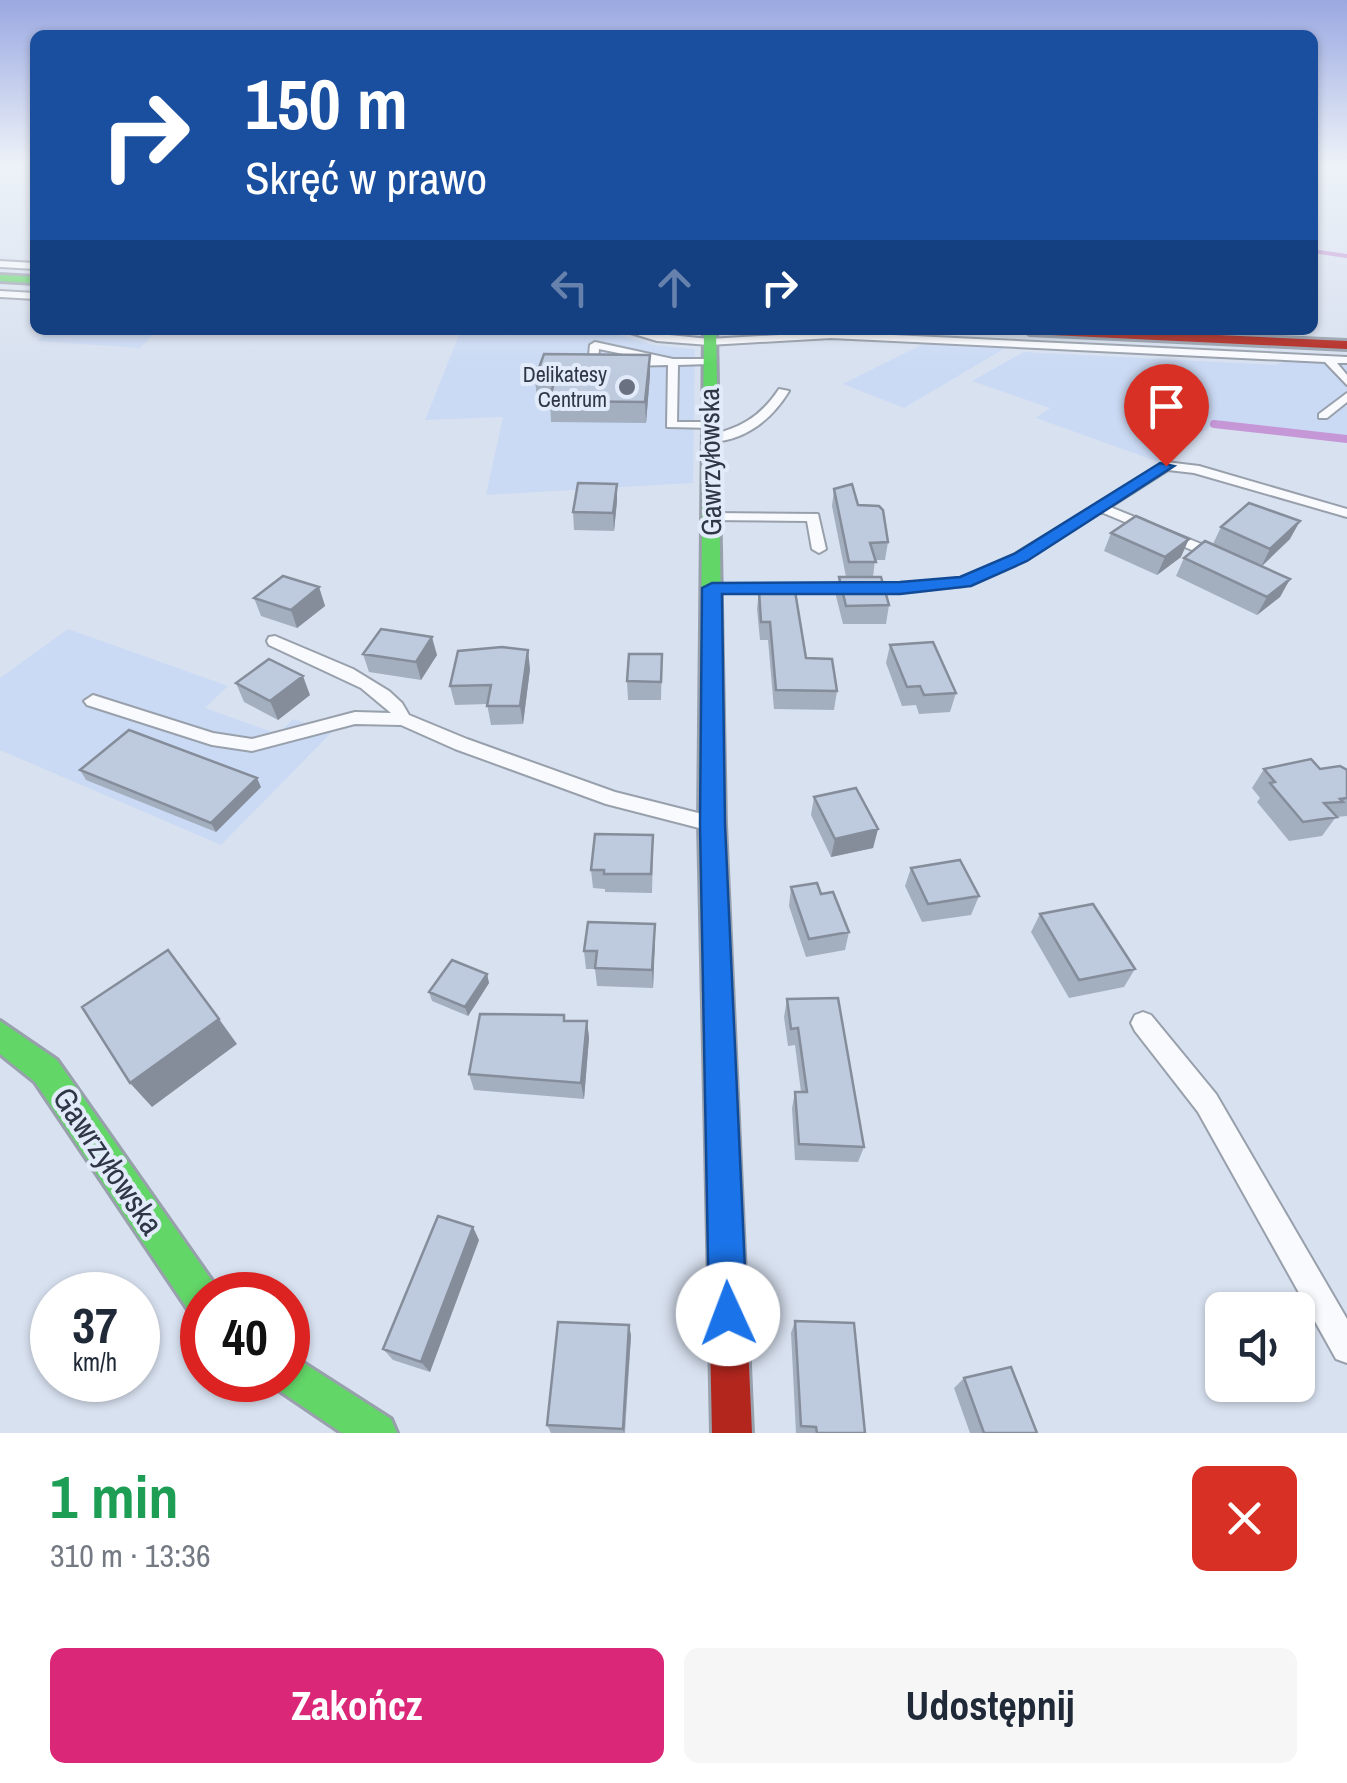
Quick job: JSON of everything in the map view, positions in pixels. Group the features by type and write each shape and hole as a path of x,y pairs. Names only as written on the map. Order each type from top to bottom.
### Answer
{"street":[{"path":"0,278 30,280"},
{"path":"1100,335 1338,352"},
{"name":"Gawrzyłowska","path":"709,344 712,824 732,1433"},
{"name":"Gawrzyłowska","path":"0,1035 46,1071 184,1272"},
{"path":"310,1388 377,1433"}],"lane":[{"path":"0,264 30,266"},
{"path":"0,294 30,296"},
{"path":"645,335 709,344 831,335 1338,352 1347,360"},
{"path":"673,362 595,345 592,364 673,362 709,344"},
{"path":"1338,352 1347,382"},
{"path":"673,362 671,426 735,435 772,410 783,391"},
{"path":"1323,416 1347,396"},
{"path":"712,588 900,588 964,582 1020,558 1166,466 1195,469 1347,514"},
{"path":"1099,507 1233,562"},
{"path":"711,517 814,517 819,549"},
{"path":"275,641 380,691 400,708 403,718"},
{"path":"93,701 212,739 252,746 355,718 403,718 461,744 614,799 712,824"},
{"path":"1143,1023 1207,1103 1347,1348"}],"shaded area":[{"path":"44,335 152,335 140,348 37,341"},
{"path":"459,335 618,335 653,345 695,349 693,483 486,495 503,417 425,420"},
{"path":"925,343 1007,347 904,408 843,384"},
{"path":"1024,352 1275,365 1289,360 1347,364 1347,436 1218,422 1156,461 1036,418 1050,408 972,381"},
{"path":"68,629 228,686 205,708 278,734 293,719 333,731 221,845 0,750 0,678"}],"building":[{"path":"544,354 650,355 645,402 549,401 555,379 535,379"},
{"path":"578,483 617,484 613,513 573,512"},
{"path":"852,484 858,505 879,506 883,510 888,542 870,543 876,562 849,562 834,489"},
{"path":"1249,503 1300,521 1270,549 1221,527"},
{"path":"1136,516 1189,539 1165,557 1111,533"},
{"path":"1205,541 1290,579 1267,597 1184,558"},
{"path":"283,576 319,587 291,610 254,598"},
{"path":"839,577 881,577 889,605 846,606"},
{"path":"759,591 795,591 806,658 832,659 837,691 776,690 770,622 761,622"},
{"path":"381,629 432,637 416,662 363,654"},
{"path":"933,642 956,693 924,695 920,686 907,687 890,645"},
{"path":"502,647 528,650 520,706 487,706 491,685 450,686 458,651"},
{"path":"629,654 662,654 661,682 627,681"},
{"path":"269,659 303,676 270,701 236,683"},
{"path":"129,730 257,778 211,823 80,770"},
{"path":"1311,759 1320,769 1340,766 1347,770 1347,798 1340,799 1343,802 1324,803 1337,817 1303,822 1270,783 1275,782 1264,769"},
{"path":"856,788 878,829 835,839 814,797"},
{"path":"595,834 653,835 651,874 604,874 604,870 591,870"},
{"path":"960,860 979,896 928,904 911,868"},
{"path":"817,883 821,894 833,892 849,932 809,939 791,887"},
{"path":"1093,904 1135,969 1079,980 1040,914"},
{"path":"588,922 655,924 652,970 595,968 597,951 584,951"},
{"path":"168,950 219,1019 130,1083 82,1007"},
{"path":"452,960 487,974 465,1007 429,992"},
{"path":"838,998 864,1147 799,1144 795,1092 807,1092 798,1028 791,1029 787,999"},
{"path":"480,1014 564,1015 564,1021 587,1021 581,1083 469,1074"},
{"path":"438,1216 473,1227 421,1362 383,1349"},
{"path":"795,1321 854,1323 865,1433 817,1433 816,1427 801,1426"},
{"path":"558,1322 629,1325 623,1429 547,1425"},
{"path":"1011,1367 1037,1433 984,1433 964,1378"}],"waterway":[{"path":"1318,252 1347,256"},
{"path":"1214,424 1347,439"}],"traffic: fast":[{"path":"0,278 30,280"},
{"path":"710,335 712,824 721,1096"},
{"path":"0,1035 46,1071 184,1272"},
{"path":"310,1388 377,1433"}],"traffic: jam":[{"path":"1136,335 1347,345"},
{"path":"721,1096 732,1433"}],"place":[{"name":"Delikatesy Centrum","path":"627,387"}],"route":[{"path":"728,1314 712,824 712,588 900,588 964,582 1020,558 1166,466"}]}
